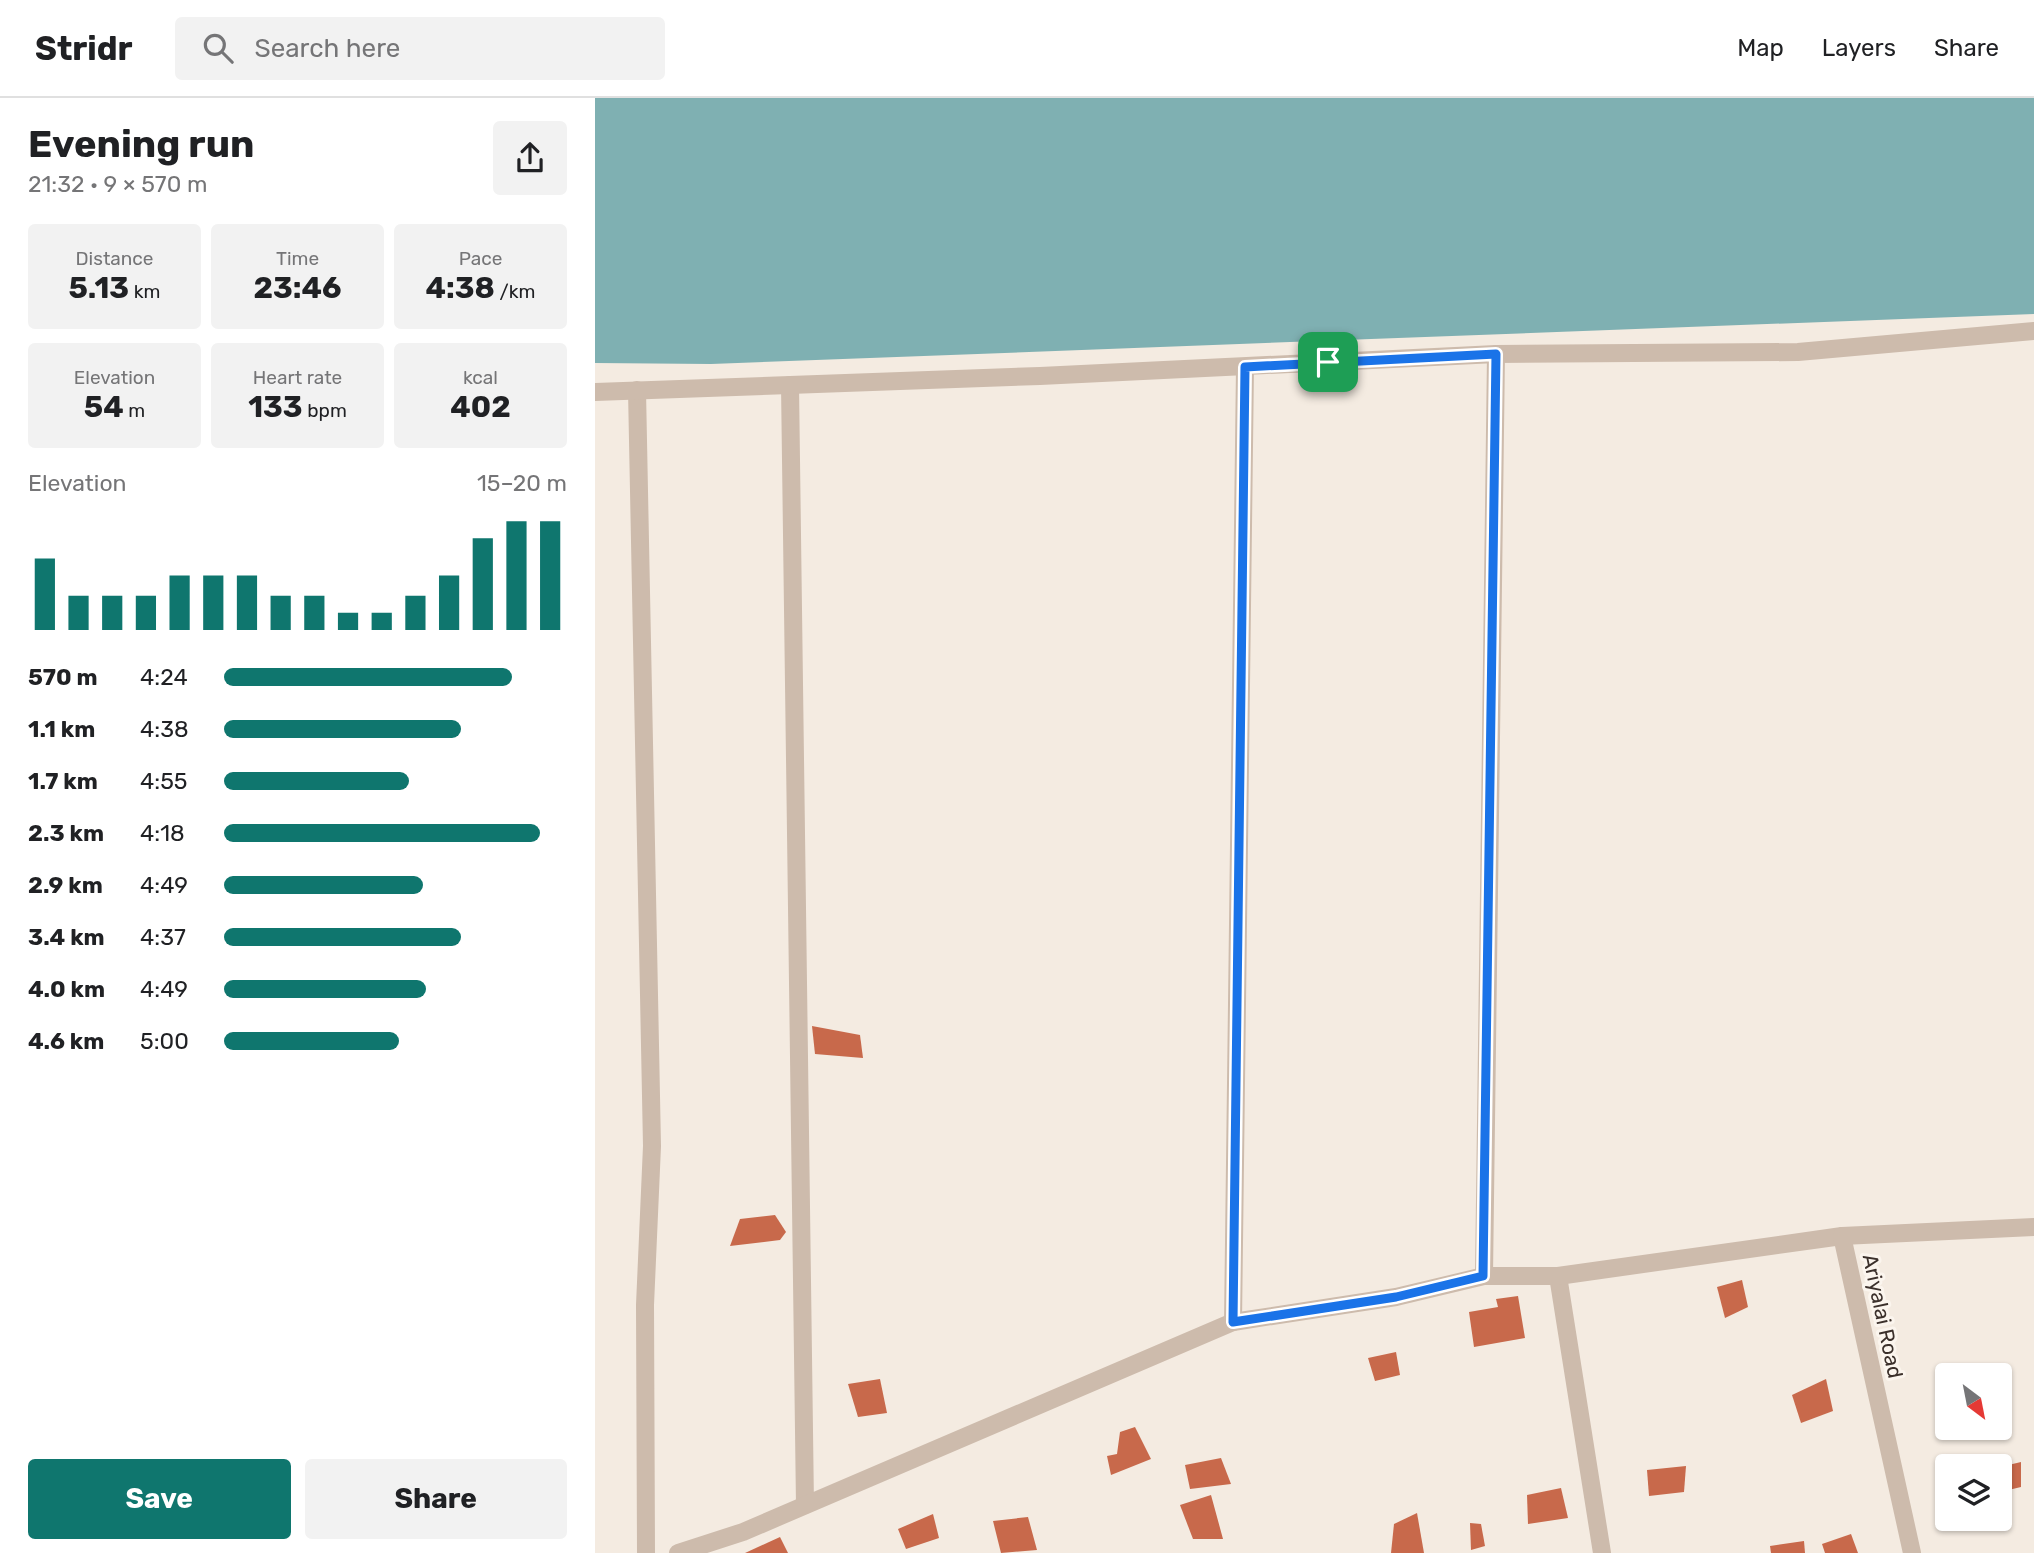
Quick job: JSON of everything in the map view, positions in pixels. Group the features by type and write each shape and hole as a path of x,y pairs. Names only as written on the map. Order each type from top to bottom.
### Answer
{"street":[{"path":"595,392 1245,367 1496,354 1748,354 2034,331"},
{"path":"1483,1276 1496,354"},
{"path":"1233,1322 1245,367"},
{"path":"790,385 805,1505"},
{"path":"637,390 652,1146 645,1305 646,1553"},
{"name":"Ariyalai Road","path":"1912,1553 1842,1236 2034,1227"},
{"path":"678,1553 743,1532 1233,1322 1396,1297 1483,1276 1558,1276 1842,1236"},
{"path":"1558,1276 1602,1553"}],"water":[{"path":"595,98 2034,98 2034,314 711,364 595,363"}],"building":[{"path":"812,1026 860,1035 863,1058 815,1054"},
{"path":"775,1215 786,1232 780,1240 730,1246 740,1219"},
{"path":"1742,1280 1748,1307 1725,1318 1717,1287"},
{"path":"1518,1296 1525,1338 1474,1347 1469,1312 1498,1307 1496,1299"},
{"path":"1396,1352 1400,1375 1375,1381 1368,1358"},
{"path":"880,1379 887,1413 858,1417 848,1384"},
{"path":"1826,1379 1833,1411 1801,1423 1792,1395"},
{"path":"1135,1427 1151,1459 1111,1475 1107,1456 1117,1454 1120,1432"},
{"path":"1221,1458 1231,1484 1190,1489 1185,1465"},
{"path":"2021,1462 2021,1487 2012,1489 2012,1464"},
{"path":"1686,1466 1684,1492 1649,1496 1647,1470"},
{"path":"1561,1488 1568,1518 1528,1524 1527,1495"},
{"path":"1211,1495 1223,1539 1193,1539 1180,1505"},
{"path":"1417,1513 1424,1553 1391,1553 1394,1524"},
{"path":"933,1514 939,1538 906,1549 898,1529"},
{"path":"1028,1517 1037,1550 1001,1553 993,1521"},
{"path":"1470,1523 1481,1524 1485,1546 1471,1550"},
{"path":"1851,1534 1858,1553 1825,1553 1822,1544"},
{"path":"780,1537 788,1553 745,1553"},
{"path":"1804,1541 1805,1553 1771,1553 1770,1546"}],"route":[{"path":"1496,354 1483,1276 1396,1297 1233,1322 1245,367 1328,362 1496,354"}]}
